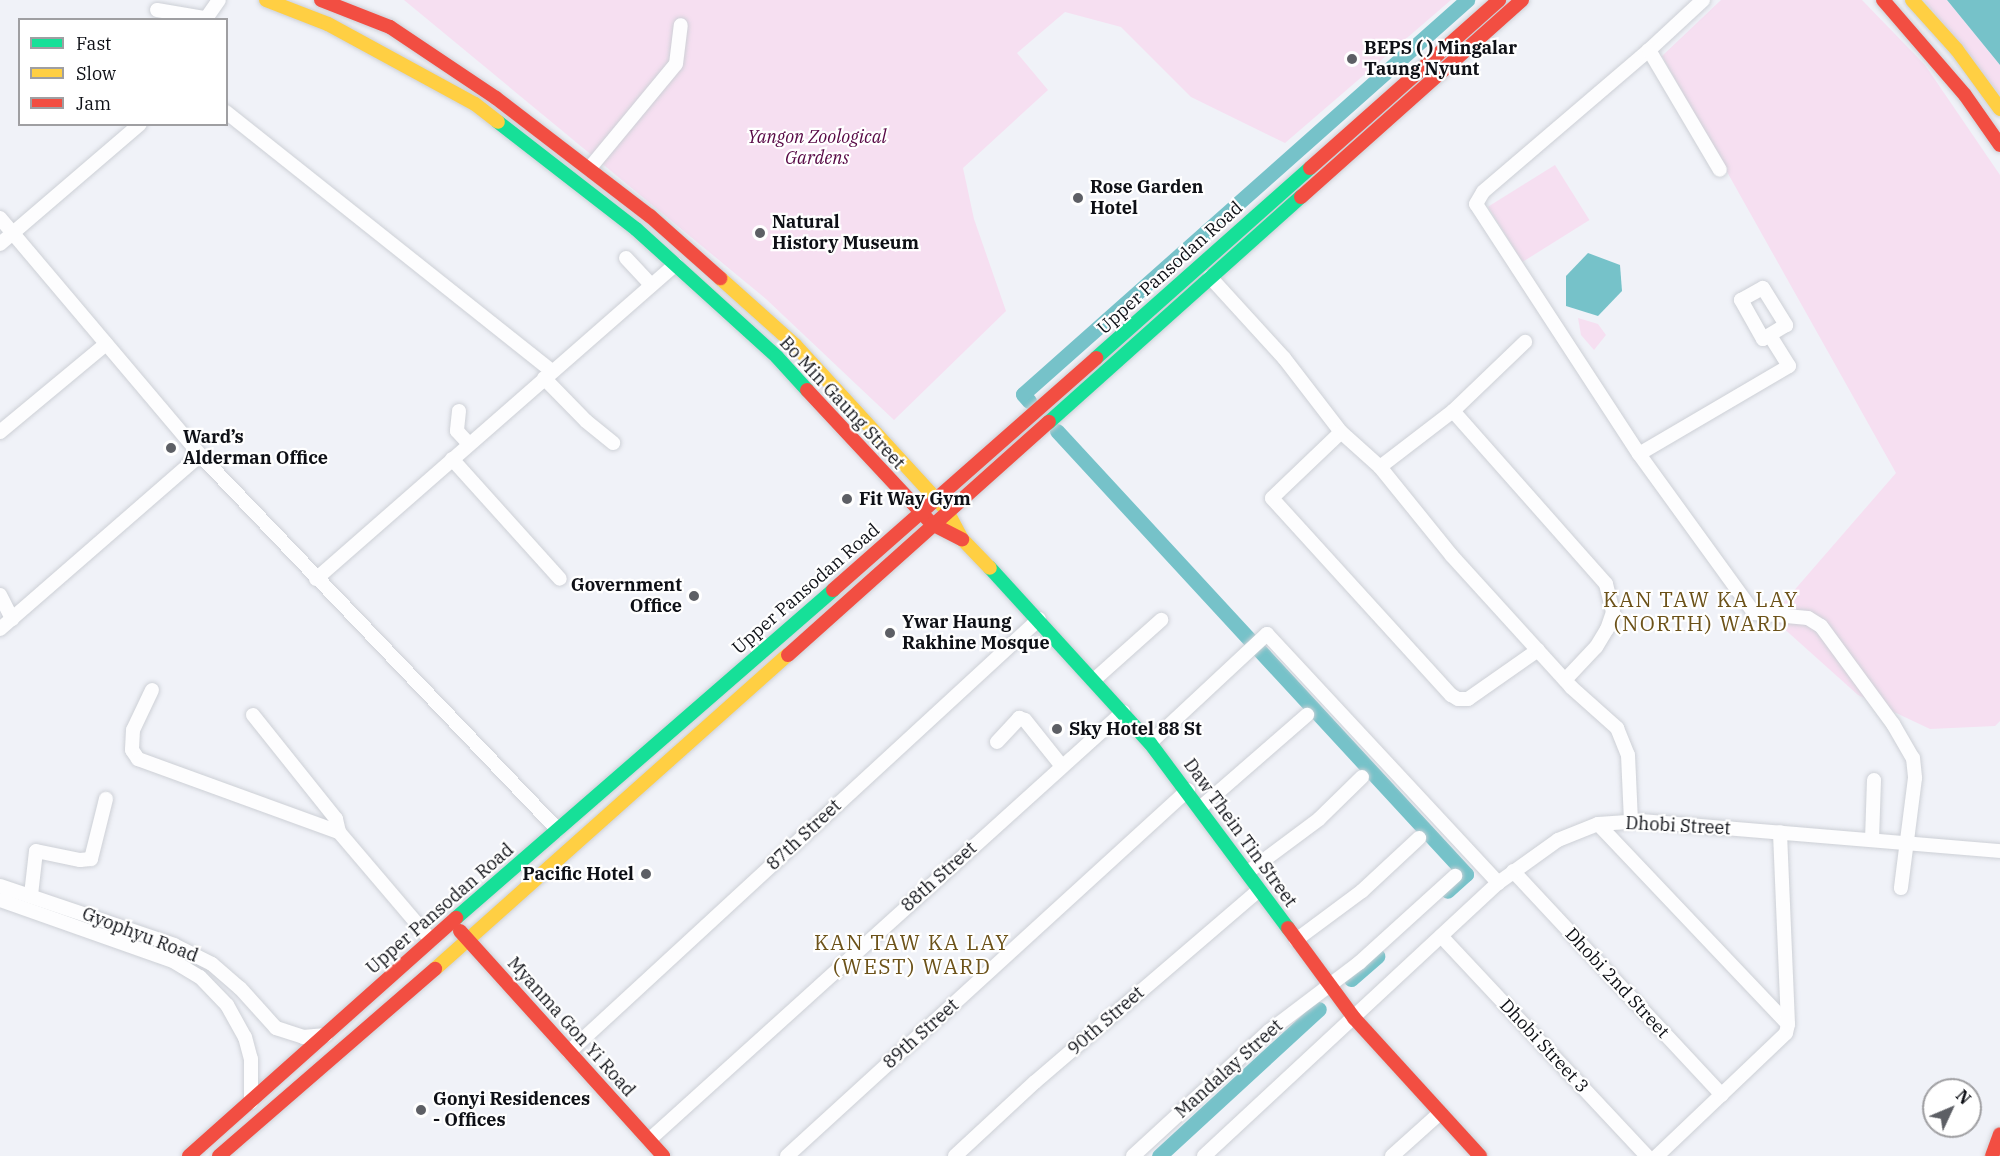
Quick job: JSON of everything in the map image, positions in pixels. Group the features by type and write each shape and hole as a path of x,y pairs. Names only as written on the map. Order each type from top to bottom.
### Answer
{"main road":[{"name":"Bo Min Gaung Street","path":"266,0 328,24 475,104 636,229 670,259 777,357 932,524 962,539"},
{"name":"Bo Min Gaung Street","path":"321,0 390,27 496,98 677,240 795,345 937,499 947,511 962,539"},
{"name":"Upper Pansodan Road","path":"189,1156 431,940 937,499 1499,0"},
{"name":"Upper Pansodan Road","path":"219,1156 468,940 1522,0"},
{"path":"1883,0 1965,95 2000,145"},
{"path":"1912,0 1957,50 2000,109"},
{"path":"1378,108 1388,119"},
{"path":"670,259 677,240"},
{"path":"1201,265 1210,277"},
{"path":"1090,363 1100,375"},
{"name":"Daw Thein Tin Street","path":"962,539 1095,679 1150,743 1188,790 1354,1018 1480,1156"},
{"path":"781,635 792,649"},
{"path":"643,755 657,770"},
{"name":"Myanma Gon Yi Road","path":"452,922 663,1156"},
{"path":"1992,1156 2000,1134"}],"street":[{"path":"206,18 219,0"},
{"path":"1703,0 1649,50 1483,192 1476,204 1639,454 1754,613 1808,618 1821,626 1870,690 1913,758 1915,778 1901,888"},
{"path":"157,10 200,18"},
{"path":"589,169 676,64 681,25"},
{"path":"1649,50 1720,170"},
{"path":"228,114 548,375 586,421 613,444"},
{"path":"0,244 138,126"},
{"path":"0,218 200,454 316,579 558,830"},
{"path":"626,258 651,285"},
{"path":"316,579 651,285 670,259"},
{"path":"1210,277 1284,358 1341,432 1380,467 1452,556 1565,680 1617,729 1628,755 1631,821"},
{"path":"1639,454 1789,366 1770,335"},
{"path":"1380,467 1453,411 1525,342"},
{"path":"0,432 106,344"},
{"path":"459,411 457,431 469,444"},
{"path":"1453,411 1606,584 1612,612 1607,628 1596,647 1565,680"},
{"path":"1341,432 1272,498 1280,508 1451,695 1458,699 1468,699 1538,650"},
{"path":"0,628 200,454"},
{"path":"452,459 560,579"},
{"path":"0,595 12,619"},
{"name":"87th Street","path":"569,1052 1039,619"},
{"path":"1095,679 1161,620"},
{"path":"1150,743 1267,634 1498,883"},
{"path":"152,690 133,730 132,750 138,759 339,832"},
{"name":"88th Street","path":"649,1140 1061,765 1123,712"},
{"path":"253,715 336,819 339,832 431,940"},
{"path":"1200,808 1307,715"},
{"path":"997,742 1019,718 1025,720 1061,765"},
{"path":"1248,872 1319,819 1362,777"},
{"path":"1872,840 1874,780"},
{"name":"89th Street","path":"787,1156 1188,790"},
{"path":"31,895 36,851 80,860 91,859 106,799"},
{"name":"Dhobi Street","path":"1354,1018 1513,871 1558,840 1598,824 1631,821 2000,851"},
{"path":"1598,824 1787,1029"},
{"path":"1657,1156 1787,1029 1780,832"},
{"path":"1296,940 1362,891 1419,838"},
{"name":"Dhobi 2nd Street","path":"1513,871 1722,1095"},
{"name":"Mandalay Street","path":"1133,1156 1269,1031 1359,963 1455,876"},
{"name":"Gyophyu Road","path":"0,886 174,945 212,963 240,988 276,1028 303,1037 326,1035"},
{"name":"90th Street","path":"955,1156 1035,1082 1259,890"},
{"name":"Gyophyu Road","path":"0,900 173,961 200,977 227,1005 245,1037 251,1059 251,1102"},
{"name":"Dhobi Street 3","path":"1441,936 1647,1156"},
{"path":"1204,1156 1354,1018"},
{"path":"1392,1156 1440,1113"}],"green space":[{"name":"Yangon Zoological Gardens","path":"404,0 1451,0 1285,143 1191,97 1121,27 1065,12 1017,53 1048,90 963,168 974,219 1006,311 894,420 766,299"},
{"path":"1721,0 1862,0 1925,65 2000,175 2000,721 1995,726 1930,729 1858,695 1771,617 1896,473 1662,56"},
{"path":"1924,0 1947,0 2000,65 2000,95"},
{"path":"1555,165 1589,220 1522,262 1488,207"},
{"path":"1578,318 1598,324 1606,335 1594,350 1581,335"}],"water":[{"path":"1947,0 2000,0 2000,65 1978,38"},
{"path":"1588,253 1620,265 1622,291 1598,316 1566,306 1566,276"}],"waterway":[{"path":"1029,401 1023,394 1467,0"},
{"path":"1057,431 1466,874 1447,891"},
{"path":"1351,979 1377,956"},
{"path":"1159,1156 1319,1009"}],"traffic: fast":[{"path":"498,122 636,229 777,357 807,390"},
{"path":"1096,358 1310,168"},
{"path":"1049,422 1301,197"},
{"path":"990,568 1150,743 1288,928"},
{"path":"456,918 833,590"}],"traffic: slow":[{"path":"266,0 328,24 475,104 498,122"},
{"path":"1912,0 1957,50 2000,109"},
{"path":"720,278 795,345 947,511 962,539 990,568"},
{"path":"435,969 788,655"}],"traffic: jam":[{"path":"321,0 390,27 496,98 650,216 720,278"},
{"path":"1310,168 1499,0"},
{"path":"1301,197 1522,0"},
{"path":"1883,0 1965,95 2000,145"},
{"path":"833,590 1096,358"},
{"path":"807,390 932,524 962,539"},
{"path":"788,655 1049,422"},
{"path":"189,1156 456,918"},
{"path":"1288,928 1354,1018 1480,1156"},
{"path":"460,931 663,1156"},
{"path":"219,1156 435,969"},
{"path":"1992,1156 2000,1134"}],"place":[{"name":"BEPS ( ) Mingalar Taung Nyunt","path":"1352,59"},
{"name":"Rose Garden Hotel","path":"1078,198"},
{"name":"Natural History Museum","path":"760,233"},
{"name":"Ward’s Alderman Office","path":"171,448"},
{"name":"Fit Way Gym","path":"847,499"},
{"name":"Government Office","path":"694,596"},
{"name":"Ywar Haung Rakhine Mosque","path":"890,633"},
{"name":"Sky Hotel 88 St","path":"1057,729"},
{"name":"Pacific Hotel","path":"646,874"},
{"name":"Gonyi Residences - Offices","path":"421,1110"}],"district":[{"name":"KAN TAW KA LAY (NORTH) WARD","path":"1701,611"},
{"name":"KAN TAW KA LAY (WEST) WARD","path":"912,954"}]}
